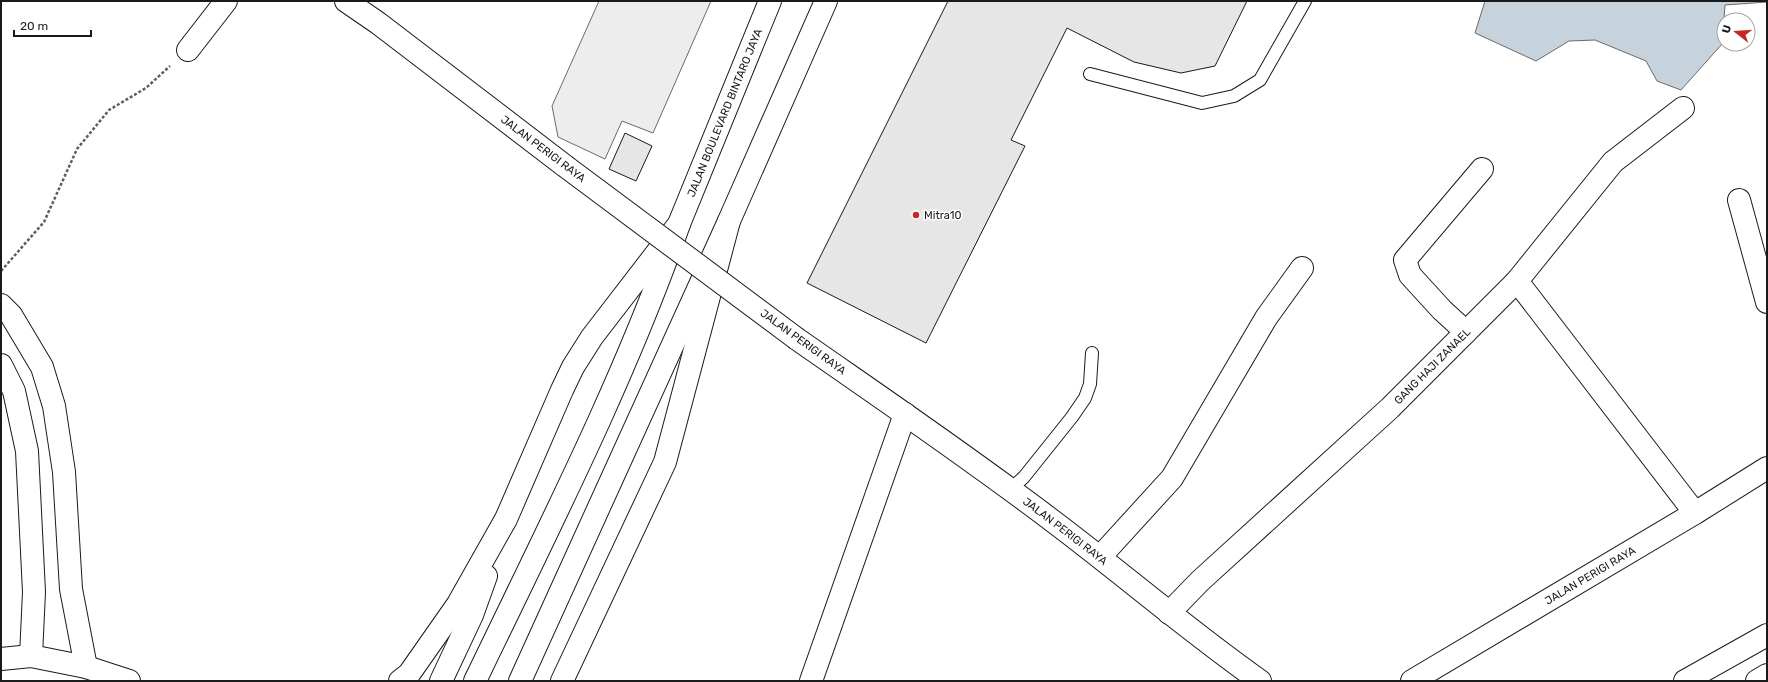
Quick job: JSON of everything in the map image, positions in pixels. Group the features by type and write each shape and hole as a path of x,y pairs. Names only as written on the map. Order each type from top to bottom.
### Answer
{"main road":[{"path":"188,50 226,1"},
{"name":"JALAN PERIGI RAYA","path":"346,1 378,23 565,166 797,339 1011,489 1100,557 1214,649 1260,681"},
{"name":"JALAN BOULEVARD BINTARO JAYA","path":"679,224 770,1"},
{"path":"520,681 729,221 826,1"},
{"name":"GANG HAJI ZANAEL","path":"1169,613 1200,581 1390,408 1517,281 1613,162 1683,108"},
{"path":"1466,332 1442,310 1410,275 1405,260 1482,169"},
{"path":"1739,200 1767,302"},
{"path":"562,681 664,462 729,221"},
{"path":"475,681 594,432 656,288 679,224"},
{"path":"441,681 472,615 506,519 573,367 592,337 679,224"},
{"path":"1100,557 1172,478 1266,318 1302,268"},
{"path":"1517,281 1695,513"},
{"path":"4,316 42,367 54,406 64,472 71,589 86,667"},
{"path":"1,365 14,391 27,451 34,592 31,656"},
{"path":"810,681 905,414"},
{"name":"JALAN PERIGI RAYA","path":"1412,681 1695,513 1767,468"},
{"path":"400,681 409,674 458,604 506,519"},
{"path":"1685,681 1767,635"},
{"path":"1,659 31,656 86,667 128,681"},
{"path":"1757,681 1767,675"}],"lane":[{"path":"1090,74 1202,103 1234,96 1260,80 1304,1"},
{"path":"1011,489 1024,477 1072,417 1085,398 1090,384 1092,353"}],"path":[{"path":"1,271 44,222 77,149 109,110 146,88 188,50"}],"shaded area":[{"path":"599,1 711,1 653,133 622,121 605,159 558,137 552,106"},
{"path":"1485,1 1767,1 1725,5 1724,12 1716,12 1716,51 1681,90 1657,81 1646,61 1595,40 1569,41 1536,61 1475,33"}],"building":[{"name":"Mitra10","path":"948,1 1247,1 1215,66 1181,73 1134,62 1067,28 1011,140 1025,146 926,343 807,283"},
{"path":"625,133 652,146 636,181 609,169"}],"place":[{"name":"Mitra10","path":"916,215"}]}
